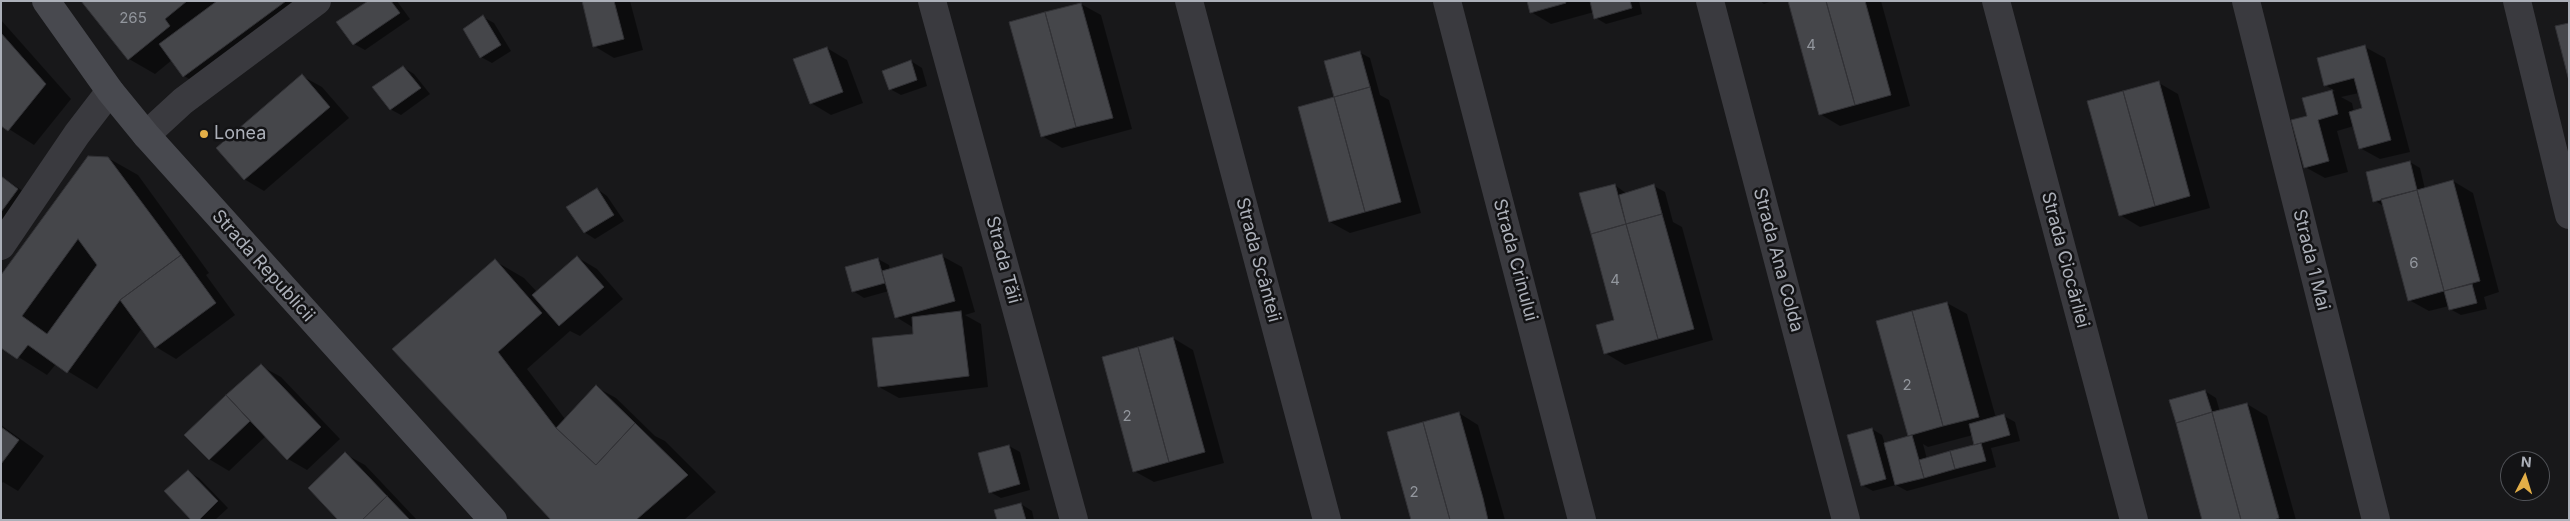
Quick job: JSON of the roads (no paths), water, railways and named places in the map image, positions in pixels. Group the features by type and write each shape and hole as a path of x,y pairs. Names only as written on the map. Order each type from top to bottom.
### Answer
{"main road":[{"name":"Strada Republicii","path":"46,1 110,91 146,135 324,335 493,520"}],"street":[{"path":"146,135 183,102 317,1"},
{"name":"Strada Tăii","path":"932,1 1074,520"},
{"name":"Strada Scânteii","path":"1189,1 1327,520"},
{"name":"Strada Crinului","path":"1447,1 1582,520"},
{"name":"Strada Ana Colda","path":"1710,1 1846,520"},
{"name":"Strada Ciocârliei","path":"1996,1 2134,520"},
{"name":"Strada 1 Mai","path":"2246,1 2376,520"},
{"path":"2517,1 2569,215"},
{"path":"1,246 77,134 110,91"}],"place":[{"name":"Lonea","path":"204,134"}]}
